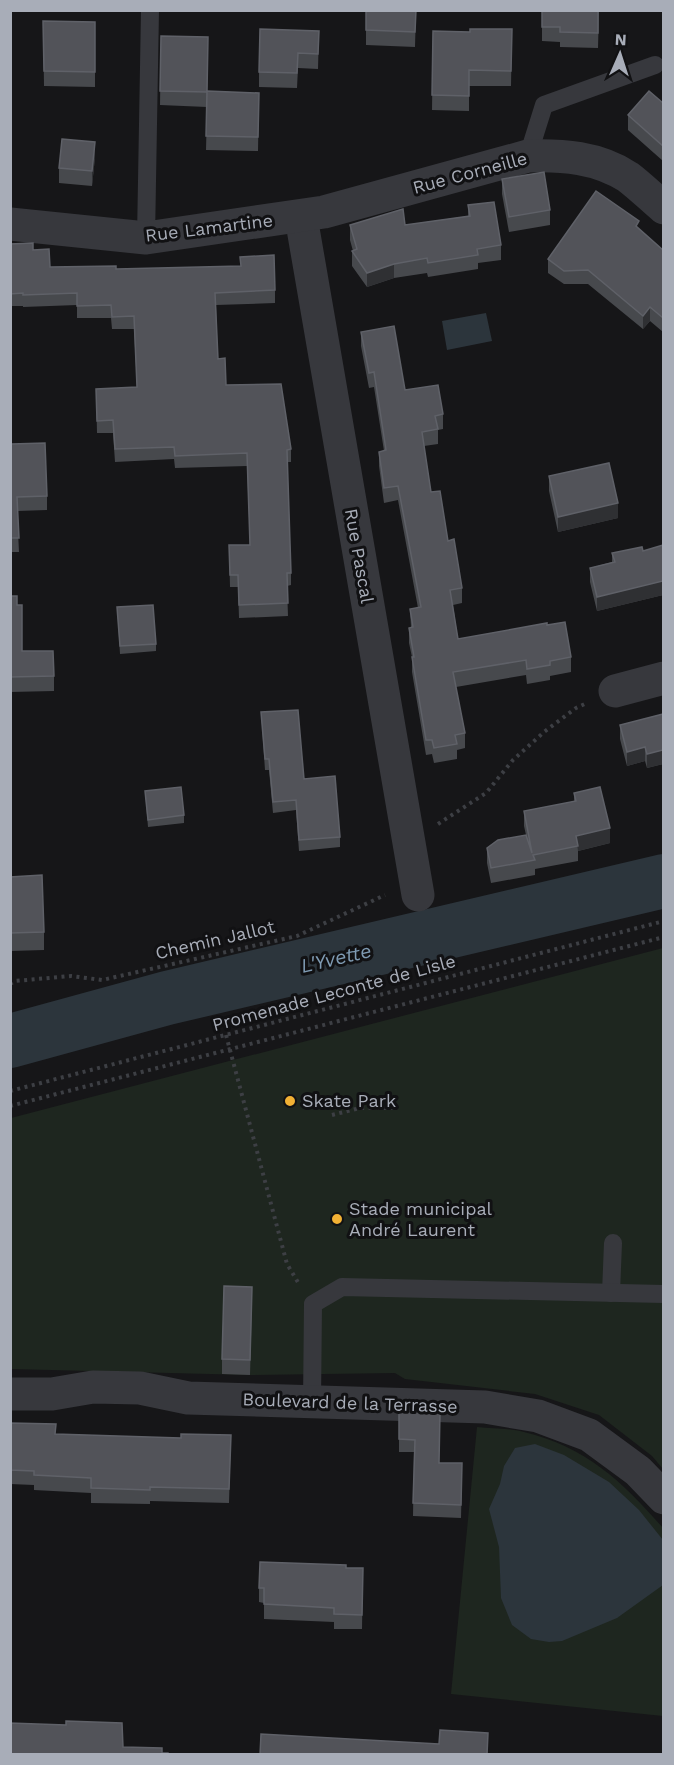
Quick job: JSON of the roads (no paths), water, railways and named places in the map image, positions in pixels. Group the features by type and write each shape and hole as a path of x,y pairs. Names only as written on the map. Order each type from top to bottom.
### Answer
{"street":[{"name":"Rue Corneille","path":"301,216 324,212 528,156 562,155 597,162 627,177 663,208"},
{"name":"Rue Lamartine","path":"10,224 146,238 301,216"},
{"name":"Rue Pascal","path":"301,216 416,887"},
{"path":"615,691 663,678"},
{"name":"Boulevard de la Terrasse","path":"10,1394 52,1394 93,1387 140,1388 188,1398 485,1407 537,1416 589,1435 638,1471 663,1498"}],"lane":[{"path":"146,238 150,10"},
{"path":"528,156 544,105 655,65"},
{"path":"611,1293 613,1243"},
{"path":"312,1403 313,1304 342,1287 663,1294"}],"waterway":[{"name":"L'Yvette","path":"10,1041 167,998 664,881"}],"place":[{"name":"Skate Park","path":"290,1101"},
{"name":"Stade municipal André Laurent","path":"337,1219"}]}
